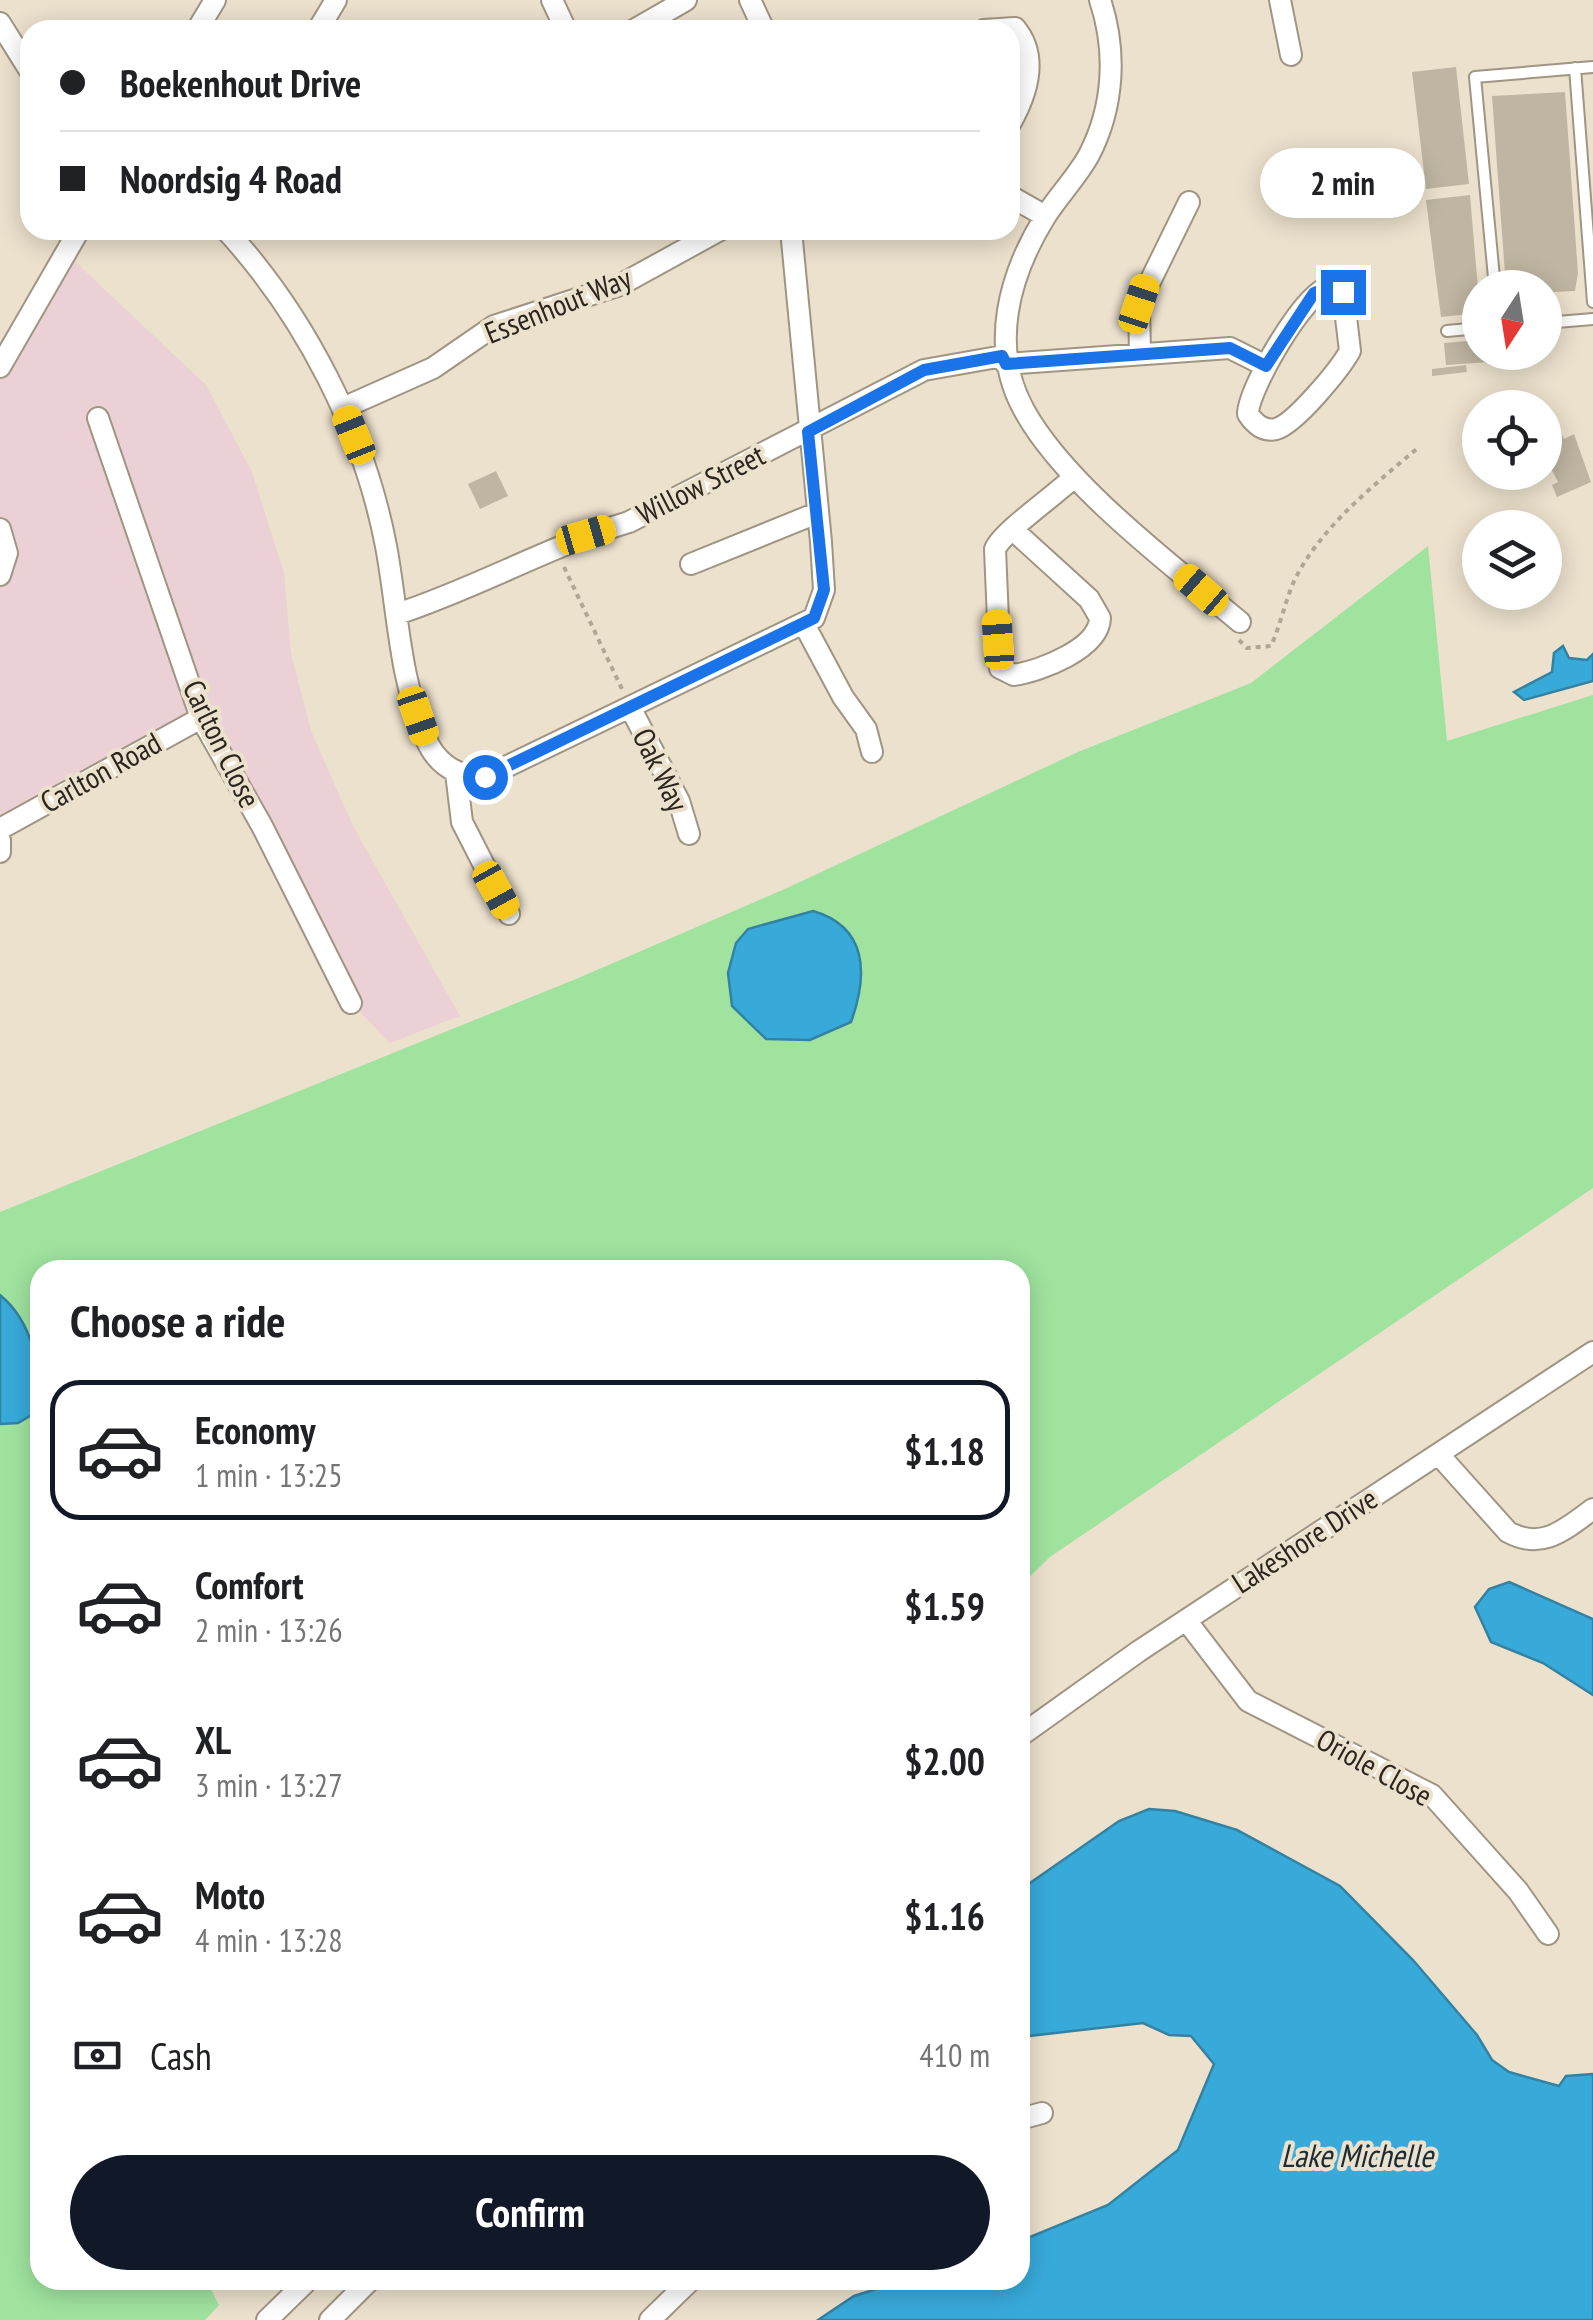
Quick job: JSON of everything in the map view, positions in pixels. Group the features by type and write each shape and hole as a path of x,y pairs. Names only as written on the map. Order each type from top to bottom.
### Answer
{"street":[{"path":"651,20 686,0"},
{"path":"1280,0 1291,55"},
{"path":"1107,1 1111,68 1103,119 1088,156 1046,216 1020,267 1004,360 1024,412 1074,477 1240,622"},
{"path":"0,23 20,55"},
{"path":"1020,36 1025,45 1026,94 1020,105"},
{"path":"1020,202 1046,216"},
{"path":"1140,354 1139,304 1189,202"},
{"path":"1,363 74,240"},
{"path":"235,240 266,277 343,408 376,502 410,692 426,741 436,758 456,773 485,777 805,626 819,609 824,590 793,240"},
{"name":"Essenhout Way","path":"343,408 432,368 494,326 620,285 702,240"},
{"path":"1329,287 1343,292 1350,352 1323,387 1277,429 1264,428 1248,414 1252,389 1266,366 1314,293 1329,287"},
{"name":"Willow Street","path":"397,614 440,600 555,548 629,522 924,370 1004,360 1230,348 1266,366"},
{"name":"Carlton Close","path":"98,418 201,718 262,826 351,1003"},
{"path":"1012,529 1089,599 1100,618 1096,634 1086,643 1014,675 1000,668 994,556 1003,534 1074,477"},
{"path":"691,564 818,513"},
{"path":"0,530 7,552 1,573"},
{"path":"805,626 843,697 866,729 872,752"},
{"name":"Oak Way","path":"630,707 679,801 689,834"},
{"name":"Carlton Road","path":"0,829 201,718"},
{"path":"456,773 462,822 509,914"},
{"path":"0,840 0,852"},
{"name":"Lakeshore Drive","path":"1030,1729 1186,1620 1593,1352"},
{"path":"1440,1456 1508,1532 1520,1539 1554,1537 1593,1509"},
{"name":"Oriole Close","path":"1186,1620 1248,1700 1432,1795 1518,1891 1548,1934"},
{"path":"1030,2116 1042,2112"},
{"path":"267,2320 298,2290"},
{"path":"330,2320 360,2290"},
{"path":"650,2320 681,2290"}],"lane":[{"path":"1493,270 1475,78 1593,67"},
{"path":"1575,68 1593,302"},
{"path":"1562,321 1593,319"},
{"path":"1448,330 1462,329"}],"path":[{"path":"1240,622 1239,641 1247,648 1271,646 1296,578 1311,553 1341,518 1419,447"},
{"path":"555,548 630,707"}],"shaded area":[{"path":"66,253 206,385 252,472 284,573 291,653 311,731 353,826 460,1016 390,1043 351,1003 201,718 0,829 0,367"}],"green space":[{"path":"1428,546 1447,741 1593,695 1593,1188 1050,1557 1030,1576 1030,1260 30,1260 30,2290 211,2290 219,2305 205,2320 0,2320 0,1212 576,979 787,888 1078,752 1251,683"}],"water":[{"path":"1563,646 1569,658 1587,660 1593,654 1593,681 1524,700 1514,692 1552,672 1554,653"},
{"path":"813,911 845,928 859,955 860,987 851,1022 810,1040 766,1039 732,1006 728,973 736,943 748,929"},
{"path":"0,1295 21,1319 30,1339 30,1416 18,1423 0,1424"},
{"path":"1509,1582 1593,1619 1593,1695 1543,1663 1491,1642 1475,1607 1489,1589"},
{"name":"Lake Michelle","path":"1149,1809 1175,1811 1237,1830 1340,1886 1413,1960 1477,2035 1492,2060 1509,2072 1559,2086 1566,2076 1593,2074 1593,2320 818,2320 854,2296 873,2290 1030,2290 1030,2237 1108,2205 1178,2150 1214,2064 1191,2036 1169,2035 1143,2023 1030,2036 1030,1883 1119,1821"}],"building":[{"path":"1456,67 1469,184 1426,189 1412,72"},
{"path":"1565,92 1578,273 1575,291 1562,292 1562,270 1505,270 1492,96"},
{"path":"1470,195 1476,270 1462,270 1462,315 1441,317 1426,200"},
{"path":"1462,342 1462,364 1446,365 1444,343"},
{"path":"1462,365 1467,372 1432,376 1432,369"},
{"path":"1562,434 1564,439 1574,434 1591,482 1557,497 1554,490 1562,490"},
{"path":"496,471 508,496 480,509 468,484"}],"route":[{"path":"485,777 805,626 814,618 824,590 808,432 924,370 963,361 1002,356 1006,364 1230,348 1266,366 1314,293 1329,287 1343,292"}]}
